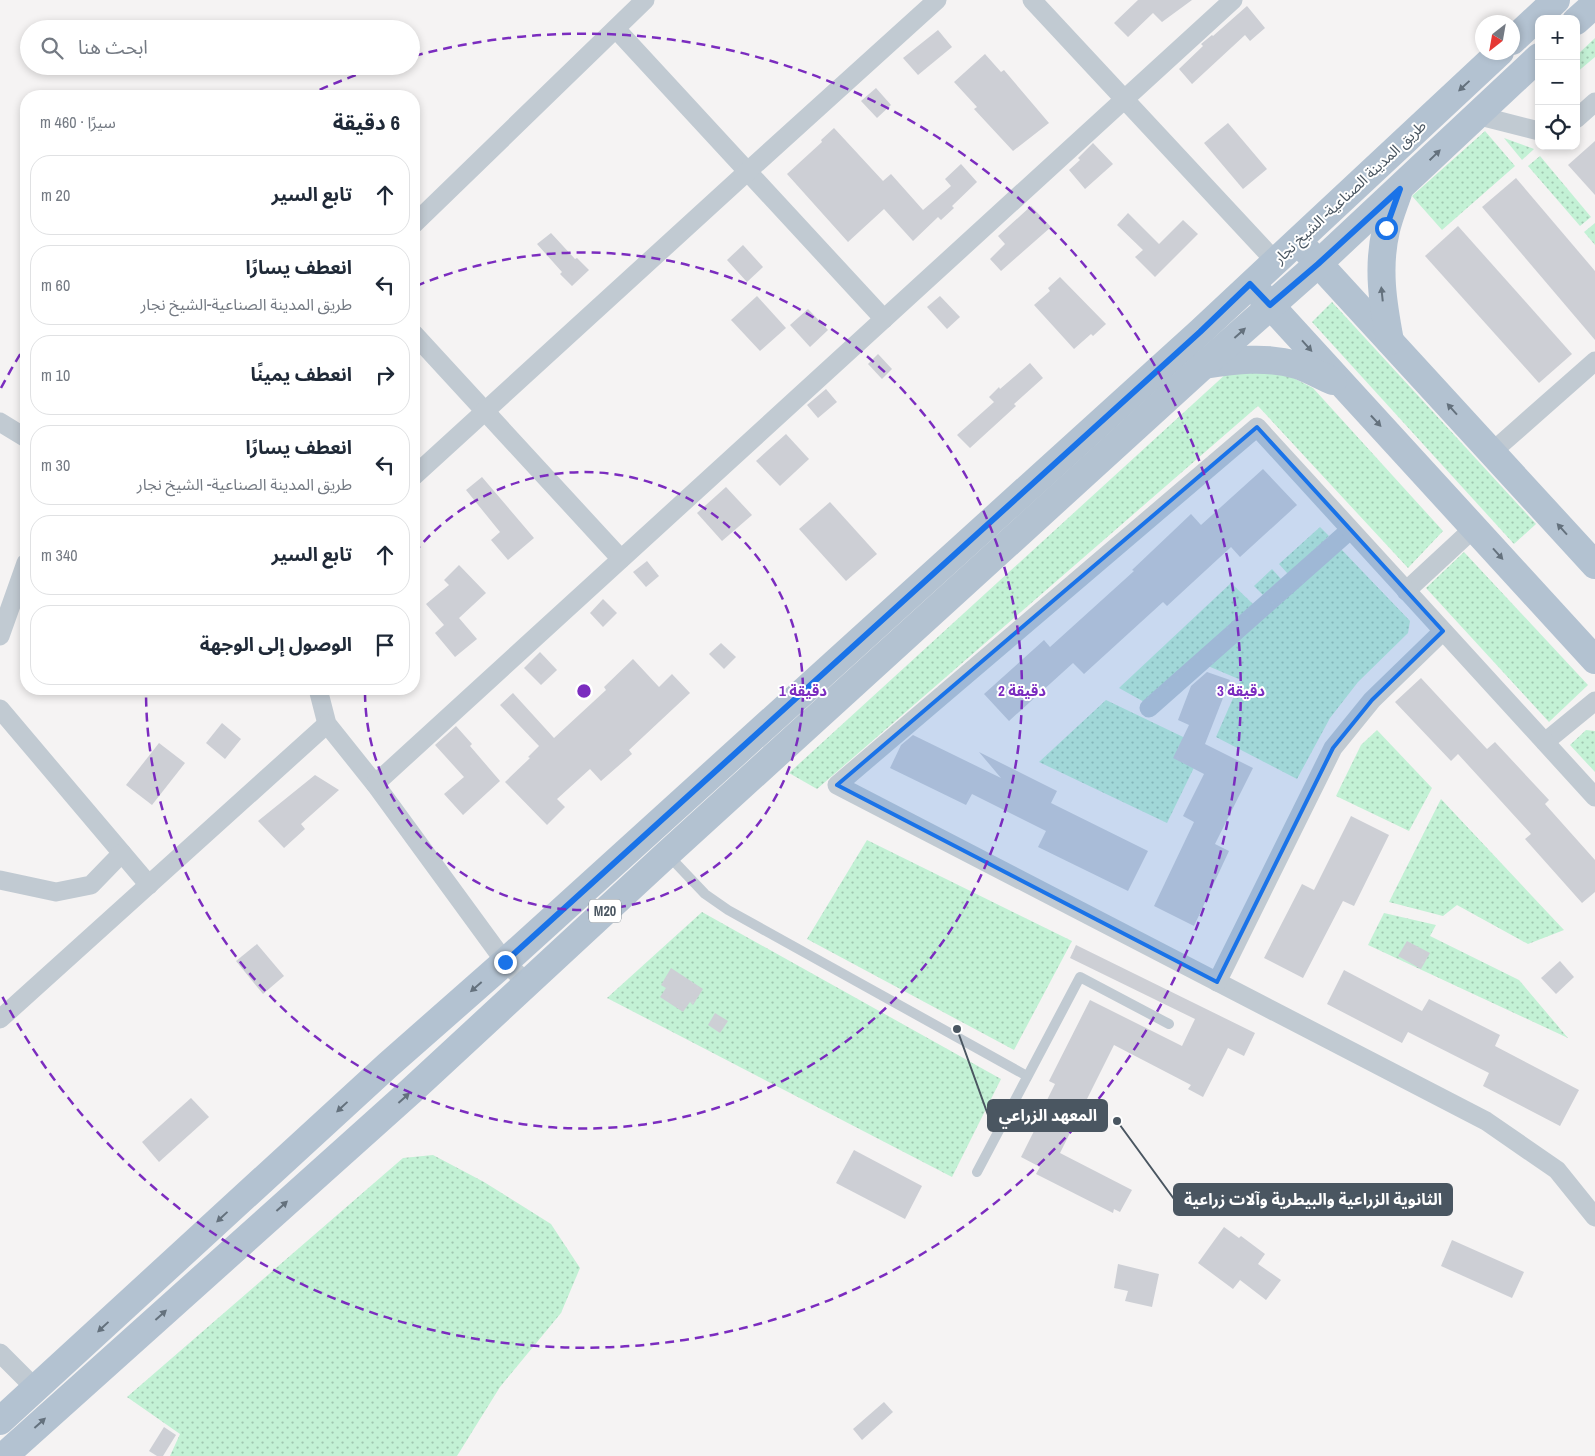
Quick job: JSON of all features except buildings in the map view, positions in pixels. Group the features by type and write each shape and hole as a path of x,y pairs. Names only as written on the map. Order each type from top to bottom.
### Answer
{"main road":[{"path":"1520,34 1556,0"},
{"path":"1580,17 1595,4"},
{"name":"طريق المدينة الصناعية- الشيخ نجار","path":"505,962 1200,332 1491,60"},
{"path":"1204,365 1400,189 1536,60"},
{"path":"1391,342 1383,305 1381,266 1386,228 1400,189"},
{"path":"1298,240 1595,565"},
{"path":"1250,284 1595,660"},
{"path":"1204,365 1239,360 1279,361 1299,366 1343,385"},
{"name":"M20","path":"4,1456 411,1091 526,983 1204,365"},
{"name":"M20","path":"0,1421 388,1065 505,962"}],"street":[{"path":"420,218 645,0"},
{"path":"420,471 937,0"},
{"path":"1032,0 1275,261"},
{"path":"375,784 1233,0"},
{"path":"616,29 884,319"},
{"path":"1580,115 1595,102"},
{"path":"1476,115 1535,130"},
{"path":"420,341 622,559"},
{"path":"1492,452 1595,361"},
{"path":"0,422 20,434"},
{"path":"1595,796 1256,428 836,786 1486,1121 1556,1170 1595,1217"},
{"path":"1406,591 1474,528"},
{"path":"1149,708 1350,530"},
{"path":"0,636 20,580"},
{"path":"1217,982 1333,748 1372,700 1443,631"},
{"path":"320,695 327,724 375,784 505,962 526,983"},
{"path":"1545,742 1595,701"},
{"path":"0,710 149,885"},
{"path":"0,1019 327,724"},
{"path":"0,880 56,892 91,885 122,853"},
{"path":"0,1353 35,1388"}],"lane":[{"path":"667,854 705,894 728,910 1027,1076"},
{"path":"977,1172 1080,976 1169,1024"}],"highlighted area":[{"path":"1257,427 1443,631 1372,700 1333,748 1217,982 837,785"}],"green space":[{"path":"1595,38 1595,57 1580,70 1580,52"},
{"path":"1485,131 1515,166 1442,230 1412,196"},
{"path":"1504,138 1534,149 1522,160"},
{"path":"1540,156 1591,217 1580,226 1528,166"},
{"path":"1595,223 1595,245 1584,232"},
{"path":"1332,302 1536,524 1514,544 1312,322"},
{"path":"1239,362 1274,368 1313,388 1443,531 1408,568 1258,406 817,789 789,773"},
{"path":"1320,527 1329,536 1288,574 1279,564"},
{"path":"1341,549 1410,621 1408,633 1358,682 1330,718 1297,779 1216,737 1241,680 1208,666"},
{"path":"1464,552 1588,685 1549,722 1426,588"},
{"path":"1272,569 1281,579 1263,595 1254,586"},
{"path":"1231,583 1254,605 1146,703 1119,688"},
{"path":"1106,700 1204,747 1167,823 1039,762"},
{"path":"1377,730 1432,788 1409,831 1336,796 1361,745"},
{"path":"1586,730 1595,731 1595,772 1570,745"},
{"path":"1441,799 1564,930 1528,944 1457,905 1443,916 1389,902"},
{"path":"867,840 1072,941 1014,1050 807,939"},
{"path":"702,912 1001,1079 952,1177 607,998"},
{"path":"1384,913 1436,925 1430,936 1519,980 1568,1038 1368,945"},
{"path":"433,1155 484,1182 551,1224 580,1268 561,1313 500,1387 457,1456 170,1456 180,1434 127,1397 403,1158"}],"place":[{"name":"المعهد الزراعي","path":"957,1029"},
{"name":"الثانوية الزراعية والبيطرية وآلات زراعية","path":"1117,1121"}],"route":[{"path":"505,962 1200,332 1250,284 1270,305 1400,189 1386,228"}]}
